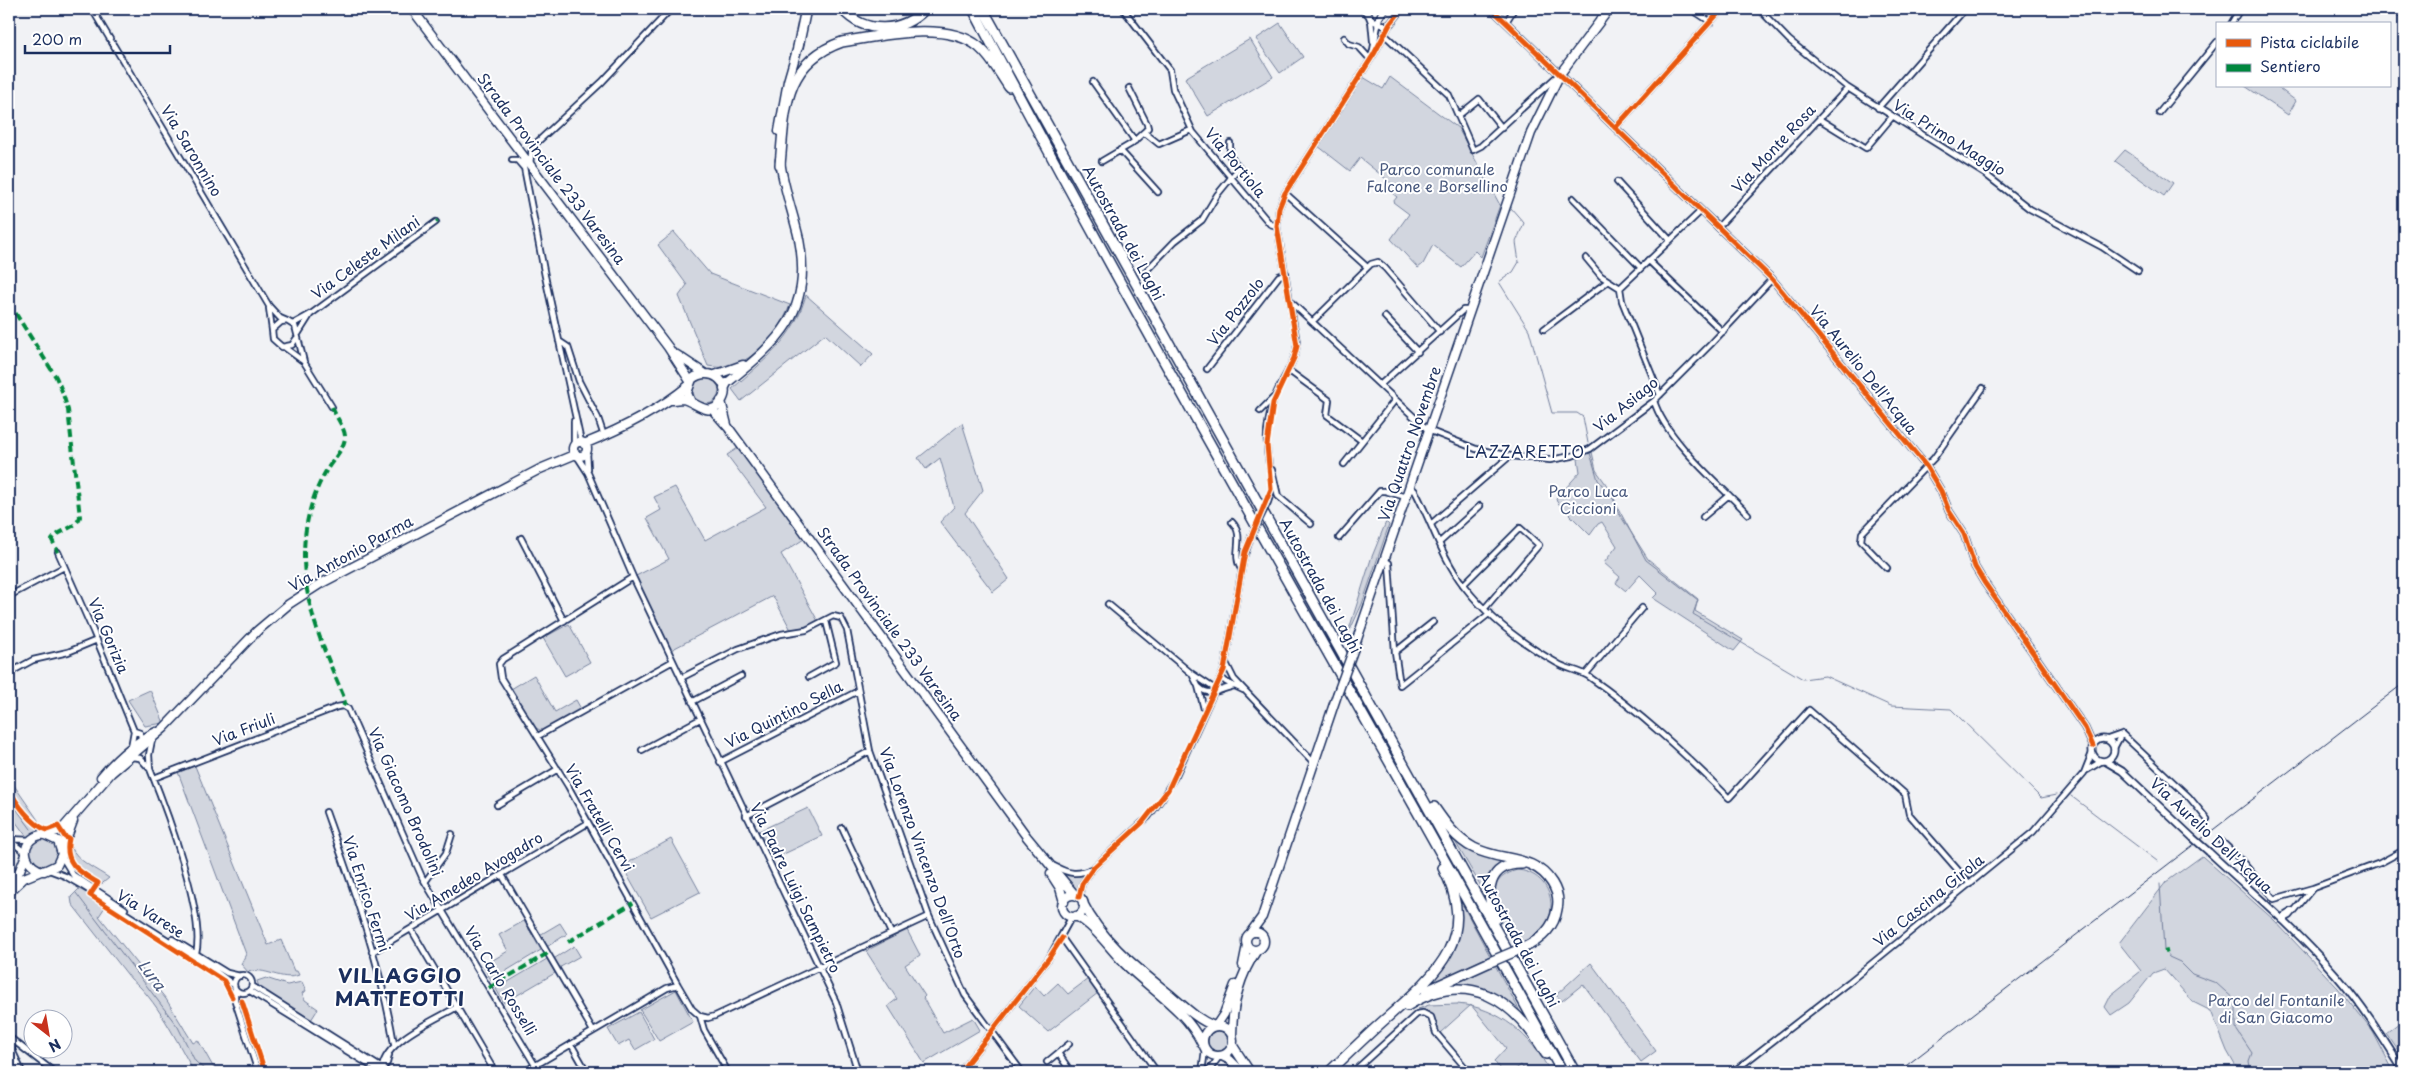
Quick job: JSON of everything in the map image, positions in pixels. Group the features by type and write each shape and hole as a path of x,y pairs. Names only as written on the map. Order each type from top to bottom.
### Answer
{"highway":[{"path":"798,47 807,9"},
{"path":"842,9 859,22 882,28 906,24 925,9"},
{"name":"Autostrada dei Laghi","path":"974,9 1030,116 1562,1072"},
{"name":"Autostrada dei Laghi","path":"984,9 1210,420 1575,1072"},
{"path":"780,165 783,119 793,83 814,57 831,46 842,42 928,32 960,37 983,52 1030,116"},
{"path":"1329,1072 1406,1005 1426,991 1538,940 1550,929 1554,921 1558,904 1555,888 1550,881 1534,865 1522,860 1482,852 1457,837 1404,764"},
{"path":"1336,1072 1406,1005 1436,973 1452,949 1458,927 1456,901 1427,828"},
{"path":"1513,961 1492,911 1489,890 1495,876 1505,867 1517,864 1534,865"},
{"path":"1406,1005 1444,990 1465,990 1486,995 1516,1012 1532,1032 1557,1072"}],"main road":[{"name":"Strada Provinciale 233 Varesina","path":"412,9 522,154 527,168 668,346 689,384"},
{"name":"Via Quattro Novembre","path":"1262,917 1546,91 1609,9"},
{"path":"671,400 684,399 702,409 712,409 722,401 727,383 772,344 789,323 800,288 802,274 799,239 780,165 778,143 780,115 798,47"},
{"name":"Strada Provinciale 233 Varesina","path":"668,346 704,373"},
{"path":"691,402 687,393 689,384 698,375 704,373 715,375 730,372 752,362"},
{"path":"715,375 722,383 724,389"},
{"name":"Via Antonio Parma","path":"88,798 129,758 164,728 242,645 289,604 320,584 671,400 689,384"},
{"name":"Strada Provinciale 233 Varesina","path":"722,401 728,427"},
{"name":"Strada Provinciale 233 Varesina","path":"712,409 728,427 1046,862 1079,898 1091,917 1122,954 1196,1016 1215,1026"},
{"path":"577,455 583,447"},
{"name":"Via Antonio Parma","path":"556,460 577,455"},
{"name":"Via Antonio Parma","path":"45,835 61,830 76,815 109,767 142,739 164,728"},
{"name":"Via Antonio Parma","path":"62,854 76,815"},
{"path":"9,886 20,870 32,840 45,835 55,839 62,854 58,865 24,878 9,892"},
{"name":"Strada Provinciale 233 Varesina","path":"1027,837 1060,888 1064,902"},
{"path":"26,854 30,865 45,871"},
{"path":"1074,916 1083,910 1079,898 1068,896 1064,902 1064,911 1090,925 1126,965 1185,1017 1204,1047 1214,1056 1220,1056 1226,1054 1232,1046"},
{"path":"1204,1047 1205,1033 1215,1026 1224,1014 1245,958 1246,937 1262,917"},
{"path":"1250,1072 1232,1046 1232,1034 1238,993 1249,960 1264,944 1262,917"},
{"path":"1251,932 1257,932 1262,935"},
{"path":"1247,945 1252,950 1257,950"},
{"path":"1215,1026 1225,1028 1232,1034"},
{"path":"1220,1056 1230,1060 1242,1072"}],"street":[{"name":"Via Saronnino","path":"92,9 268,306 280,318 293,324 304,362 332,407"},
{"name":"Via Padre Luigi Sampietro","path":"588,473 545,276 527,168 532,147 602,82 671,9"},
{"name":"Via Portiola","path":"1123,9 1170,70 1173,89 1191,130 1270,224 1277,226"},
{"path":"1363,9 1378,25 1390,24"},
{"path":"1260,411 1274,397 1288,370 1297,346 1292,303 1277,226 1279,208 1286,193 1371,58 1390,24 1402,9"},
{"name":"Via Aurelio Dell'Acqua","path":"1492,9 1772,279 1926,466 1938,486 1949,511 1964,534 1975,567 2085,728 2093,746"},
{"path":"1506,22 1514,9"},
{"path":"1691,9 1711,22"},
{"path":"1616,128 1722,9"},
{"name":"Via Primo Maggio","path":"1759,9 1789,40 1848,88 1985,174 2030,209 2102,247 2138,271"},
{"path":"1878,108 1965,9"},
{"path":"2232,22 2240,9"},
{"path":"2389,9 2404,14"},
{"path":"1370,18 1384,10"},
{"path":"1371,58 1378,25 1384,10"},
{"path":"1370,18 1373,45"},
{"path":"1385,35 1447,93 1472,148 1476,149 1546,91"},
{"path":"1344,38 1349,44 1359,47 1371,58"},
{"path":"2159,113 2216,43"},
{"path":"1093,82 1135,141"},
{"path":"1102,161 1135,141 1148,128 1129,88"},
{"name":"Via Monte Rosa","path":"1718,227 1848,88"},
{"path":"1458,116 1479,99 1502,128"},
{"path":"1819,119 1866,148 1892,117"},
{"path":"1144,132 1159,144 1191,130"},
{"path":"1145,272 1175,241 1202,220 1230,177 1239,168 1230,156 1230,143"},
{"path":"1120,150 1158,192"},
{"path":"512,160 518,160 527,168"},
{"path":"1617,182 1670,240"},
{"path":"1286,193 1366,267"},
{"path":"1573,198 1640,267"},
{"path":"1620,288 1701,211"},
{"name":"Via Celeste Milani","path":"312,314 436,222"},
{"path":"1586,258 1608,281 1620,288"},
{"path":"1648,260 1722,332"},
{"path":"1310,321 1366,267 1374,262 1381,263 1440,332"},
{"name":"Via Pozzolo","path":"1207,369 1279,276 1286,273"},
{"name":"Via Asiago","path":"1428,430 1476,449 1510,456 1550,460 1584,452 1654,401 1772,279"},
{"path":"1544,330 1608,281"},
{"path":"1620,288 1622,301 1660,395"},
{"path":"1292,303 1428,430"},
{"name":"Via Saronnino","path":"268,306 275,343 284,347 304,362"},
{"path":"1380,386 1463,310 1470,310"},
{"path":"293,324 312,314"},
{"path":"284,347 292,345 312,314"},
{"path":"1294,317 1310,321"},
{"path":"1385,317 1418,352"},
{"path":"272,330 277,324 287,321"},
{"name":"Via Padre Luigi Sampietro","path":"559,341 568,347 578,381 598,418 604,436"},
{"path":"1288,370 1329,400 1327,415 1362,441"},
{"path":"1887,568 1862,543 1860,537 1941,448 1983,388"},
{"path":"1079,898 1082,884 1094,867 1148,817 1168,790 1221,677 1226,662 1244,552 1268,502 1272,484 1267,439 1274,397"},
{"path":"1344,464 1395,400"},
{"path":"1654,401 1660,416 1676,439 1748,514"},
{"name":"Via Padre Luigi Sampietro","path":"577,455 588,473 720,762 840,1009 858,1072"},
{"path":"1431,524 1506,462 1510,456"},
{"path":"1269,465 1275,477 1278,496 1311,524"},
{"path":"1410,486 1415,491 1464,586 1490,613 1529,647 1559,665 1586,674 1671,740 1729,798 1809,710 1904,794 1909,814 1970,884"},
{"path":"1339,538 1380,491 1406,497"},
{"path":"1702,517 1729,495"},
{"path":"1440,542 1480,506"},
{"path":"1232,522 1240,534 1237,559 1241,569"},
{"path":"1464,586 1520,528 1539,546 1486,608"},
{"path":"522,538 564,621 634,577"},
{"name":"Via Gorizia","path":"58,552 97,640 134,731 139,732 142,739"},
{"path":"1384,560 1389,563 1395,652 1400,685 1490,613"},
{"path":"9,596 64,567"},
{"path":"1108,604 1213,691"},
{"path":"1586,674 1642,608"},
{"name":"Via Lorenzo Vincenzo Dell'Orto","path":"826,621 837,616 841,618 846,630 870,752 929,916 959,983 991,1034 1022,1072"},
{"name":"Via Fratelli Cervi","path":"564,621 508,656 499,664 502,678 558,770 678,986 692,1009 700,1016 704,1030 728,1072"},
{"path":"681,678 738,649 781,634 806,630 826,621 836,662 809,677"},
{"path":"1395,652 1433,622"},
{"path":"9,673 34,660 68,652 97,640"},
{"path":"538,736 673,661"},
{"path":"1226,662 1234,680"},
{"path":"1191,673 1198,686 1204,710"},
{"path":"692,702 742,676"},
{"path":"1221,677 1229,676 1245,690 1314,764"},
{"path":"1221,677 1234,686 1245,690"},
{"path":"1198,686 1207,693 1234,686"},
{"name":"Via Quintino Sella","path":"720,762 858,691"},
{"name":"Via Friuli","path":"154,778 343,706"},
{"name":"Via Giacomo Brodolini","path":"343,706 348,709 356,723 426,882 442,910"},
{"path":"642,750 700,719"},
{"name":"Via Aurelio Dell'Acqua","path":"2085,728 2103,740"},
{"path":"131,748 134,731"},
{"path":"2122,734 2110,759 2103,761 2096,759 2092,753 2093,746 2103,740 2122,734"},
{"path":"2122,734 2189,796 2207,819"},
{"path":"129,758 142,739"},
{"path":"150,769 149,755 152,739"},
{"path":"2103,740 2110,742 2114,750"},
{"name":"Via Aurelio Dell'Acqua","path":"2114,750 2122,771"},
{"path":"746,816 870,752"},
{"name":"Via Cascina Girola","path":"2084,773 2092,753"},
{"path":"129,758 140,758 150,769 154,778 183,865 192,900 198,939 196,954"},
{"name":"Via Aurelio Dell'Acqua","path":"2103,761 2122,771 2320,957 2349,990 2404,1072"},
{"name":"Via Cascina Girola","path":"1733,1072 1778,1038 2033,832 2084,773 2103,761"},
{"path":"496,805 558,770"},
{"name":"Via Enrico Fermi","path":"326,812 360,909 388,1005 394,1044"},
{"name":"Via Amedeo Avogadro","path":"372,952 588,824"},
{"path":"842,828 892,934"},
{"path":"426,882 446,853 452,834"},
{"path":"9,840 32,840"},
{"path":"9,840 26,854"},
{"path":"2222,842 2240,859 2274,899 2313,888 2393,858 2404,850"},
{"name":"Via Varese","path":"62,854 68,869 76,877 227,974 240,976"},
{"path":"1046,862 1073,874 1082,873 1094,867"},
{"name":"Via Varese","path":"45,871 62,874 84,887 210,967 234,987"},
{"path":"502,875 593,1031"},
{"path":"2282,920 2290,916 2292,911 2313,888"},
{"name":"Via Carlo Rosselli","path":"442,910 535,1066"},
{"path":"700,1016 708,1018 715,1016 929,916"},
{"path":"960,1072 1050,958 1074,916"},
{"path":"410,929 495,1072"},
{"path":"1062,938 1157,1072"},
{"path":"251,989 250,978 240,976 235,980 234,998 258,1072"},
{"path":"524,1072 667,988 674,985 678,986"},
{"path":"234,987 243,994"},
{"path":"237,1008 243,994 251,989"},
{"path":"251,989 381,1070 388,1072"},
{"path":"381,1070 387,1063 394,1044 457,1007"},
{"path":"1353,1072 1418,1014 1423,1012 1431,1017 1436,1033 1469,1072"},
{"path":"9,1037 54,1072"},
{"path":"9,1043 22,1072"},
{"path":"572,1044 586,1072"},
{"path":"1047,1062 1069,1044"},
{"path":"1202,1072 1204,1047"},
{"path":"1058,1053 1071,1072"},
{"path":"1208,1072 1220,1056"}],"green space":[{"path":"1280,23 1303,57 1280,73 1256,39"},
{"path":"1250,39 1273,77 1208,116 1185,78"},
{"name":"Parco comunale Falcone e Borsellino","path":"1363,77 1383,89 1390,77 1458,128 1500,205 1481,257 1475,251 1461,267 1433,245 1423,264 1418,268 1391,239 1409,214 1393,202 1397,197 1387,189 1391,183 1360,158 1350,171 1318,146"},
{"path":"2248,88 2279,88 2296,101 2288,115"},
{"path":"2125,150 2173,183 2164,196 2115,161"},
{"path":"674,232 710,274 790,305 773,335 758,351 748,358 727,367 708,366 679,296 687,285 658,245"},
{"path":"806,295 873,354 861,367 825,334 741,401 732,389 786,337 794,325"},
{"path":"706,378 715,382 719,391 715,400 706,404 697,400 693,391 697,382"},
{"path":"962,423 983,490 965,513 1009,579 993,592 940,522 954,507 940,458 926,469 918,458"},
{"path":"738,448 804,539 781,554 819,623 791,630 773,596 671,650 636,576 669,559 647,518 661,510 654,497 675,487 705,540 766,507 727,455"},
{"name":"Parco Luca Ciccioni","path":"1592,452 1596,470 1613,494 1618,512 1648,559 1698,599 1695,611 1743,640 1734,651 1653,598 1658,593 1640,575 1626,591 1616,583 1620,577 1604,563 1617,546 1602,522 1598,524 1590,535 1557,502 1556,499 1580,472 1578,459"},
{"path":"1386,522 1389,525 1362,604 1346,639 1371,559"},
{"path":"569,624 590,662 565,676 543,638"},
{"path":"534,675 555,712 576,700 581,709 542,731 534,727 511,689"},
{"path":"150,690 164,723 145,726 128,700"},
{"path":"195,766 268,945 281,940 294,971 297,971 299,975 286,977 261,971 248,972 241,964 246,954 178,772"},
{"path":"9,778 38,820 42,830 27,837 9,813"},
{"path":"808,808 822,836 773,859 759,831"},
{"path":"72,835 71,846 77,856 109,878 98,887 70,869 74,865 69,848"},
{"path":"1453,838 1512,861 1508,863 1486,895"},
{"path":"44,839 54,843 58,853 54,863 44,867 34,863 30,853 34,843"},
{"path":"671,839 700,892 651,917 622,866"},
{"name":"Parco del Fontanile di San Giacomo","path":"2202,856 2274,920 2338,988 2373,1032 2394,1072 2239,1072 2227,1051 2211,1011 2193,1002 2164,969 2153,973 2129,1003 2111,1015 2105,1007 2111,995 2141,971 2119,943 2166,882"},
{"path":"1058,870 1074,876 1087,873 1080,882 1078,892"},
{"path":"1517,870 1528,872 1537,877 1549,894 1551,903 1550,914 1546,924 1539,933 1515,946 1498,914 1494,893 1497,884 1504,876"},
{"path":"79,889 107,904 99,916 166,999 193,1043 198,1040 216,1072 195,1072 193,1070 149,997 131,979 72,904 71,897"},
{"path":"1460,900 1490,956 1430,984 1445,966 1457,941"},
{"path":"524,921 541,950 491,980 483,966 508,951 499,935"},
{"path":"560,923 567,934 545,948 538,936"},
{"path":"907,930 920,955 905,965 925,996 923,998 943,1033 973,1018 980,1030 924,1063 888,1006 897,999 866,951"},
{"path":"574,946 580,956 557,969 552,960"},
{"path":"547,959 555,973 504,1003 496,989"},
{"path":"1591,963 1656,1051 1641,1062 1583,984 1562,1001 1556,995"},
{"path":"1495,965 1522,1015 1513,1006 1494,996 1475,991 1441,987"},
{"path":"266,978 287,985 302,982 306,991 302,993 305,1000 318,1009 311,1020 259,987 257,981"},
{"path":"1088,979 1098,993 1048,1032 1019,1006 1035,986 1044,996 1058,983 1068,994"},
{"path":"676,990 693,1022 659,1041 640,1010"},
{"path":"1457,1004 1470,1006 1440,1033 1431,1013 1418,1009 1429,1005"},
{"path":"1472,1006 1500,1017 1524,1035 1543,1059 1550,1072 1526,1072 1521,1065 1512,1072 1502,1072 1494,1061 1506,1048"},
{"path":"639,1012 654,1039 635,1050 629,1040 618,1046 608,1029"},
{"path":"2404,1019 2404,1059 2386,1033"},
{"path":"1218,1031 1225,1034 1228,1041 1225,1048 1218,1051 1211,1048 1208,1041 1211,1034"}],"waterway":[{"path":"1511,208 1524,223 1516,242 1519,262 1513,272 1499,282 1529,330 1552,413 1577,413 1583,417 1588,443"},
{"path":"1590,453 1598,480 1612,497 1646,560 1698,600 1693,614 1803,679 1825,676 1891,706 1951,709 2041,798 2056,795"},
{"path":"2071,796 2157,861"},
{"name":"Lura","path":"9,799 31,829"},
{"path":"2160,884 2164,950 2169,957 2180,962 2192,974 2216,983 2236,1001 2236,1029 2252,1053 2249,1061 2250,1067 2247,1072"},
{"name":"Lura","path":"76,893 178,1027 195,1061 207,1072"}],"railway":[{"path":"1898,1072 2404,683"}],"marked path":[{"path":"9,303 56,377 68,410 80,517 74,525 55,536 52,540 58,552"},
{"path":"332,407 344,431 345,438 340,451 328,467 316,492 306,529 304,551 305,573 312,614 326,655 343,695 345,703 343,706"},
{"path":"568,942 633,903"},
{"path":"2164,952 2168,951"},
{"path":"489,988 548,953"}],"cycle path":[{"path":"1079,897 1082,884 1094,867 1142,823 1168,790 1224,670 1245,552 1271,489 1267,445 1273,403 1294,358 1297,346 1277,226 1279,208 1285,193 1374,54 1390,24 1402,9"},
{"path":"1492,9 1772,279 1926,466 1941,491 1949,511 1964,534 1975,567 2085,728 2093,746"},
{"path":"1615,128 1722,9"},
{"path":"9,789 30,819 47,830 58,826 65,837 69,839 68,855 74,866 98,883 90,895 224,981 232,997"},
{"path":"960,1072 1049,958 1062,938"},
{"path":"242,1001 265,1072"}],"district":[{"name":"LAZZARETTO","path":"1525,452"},
{"name":"VILLAGGIO MATTEOTTI","path":"400,988"}]}
